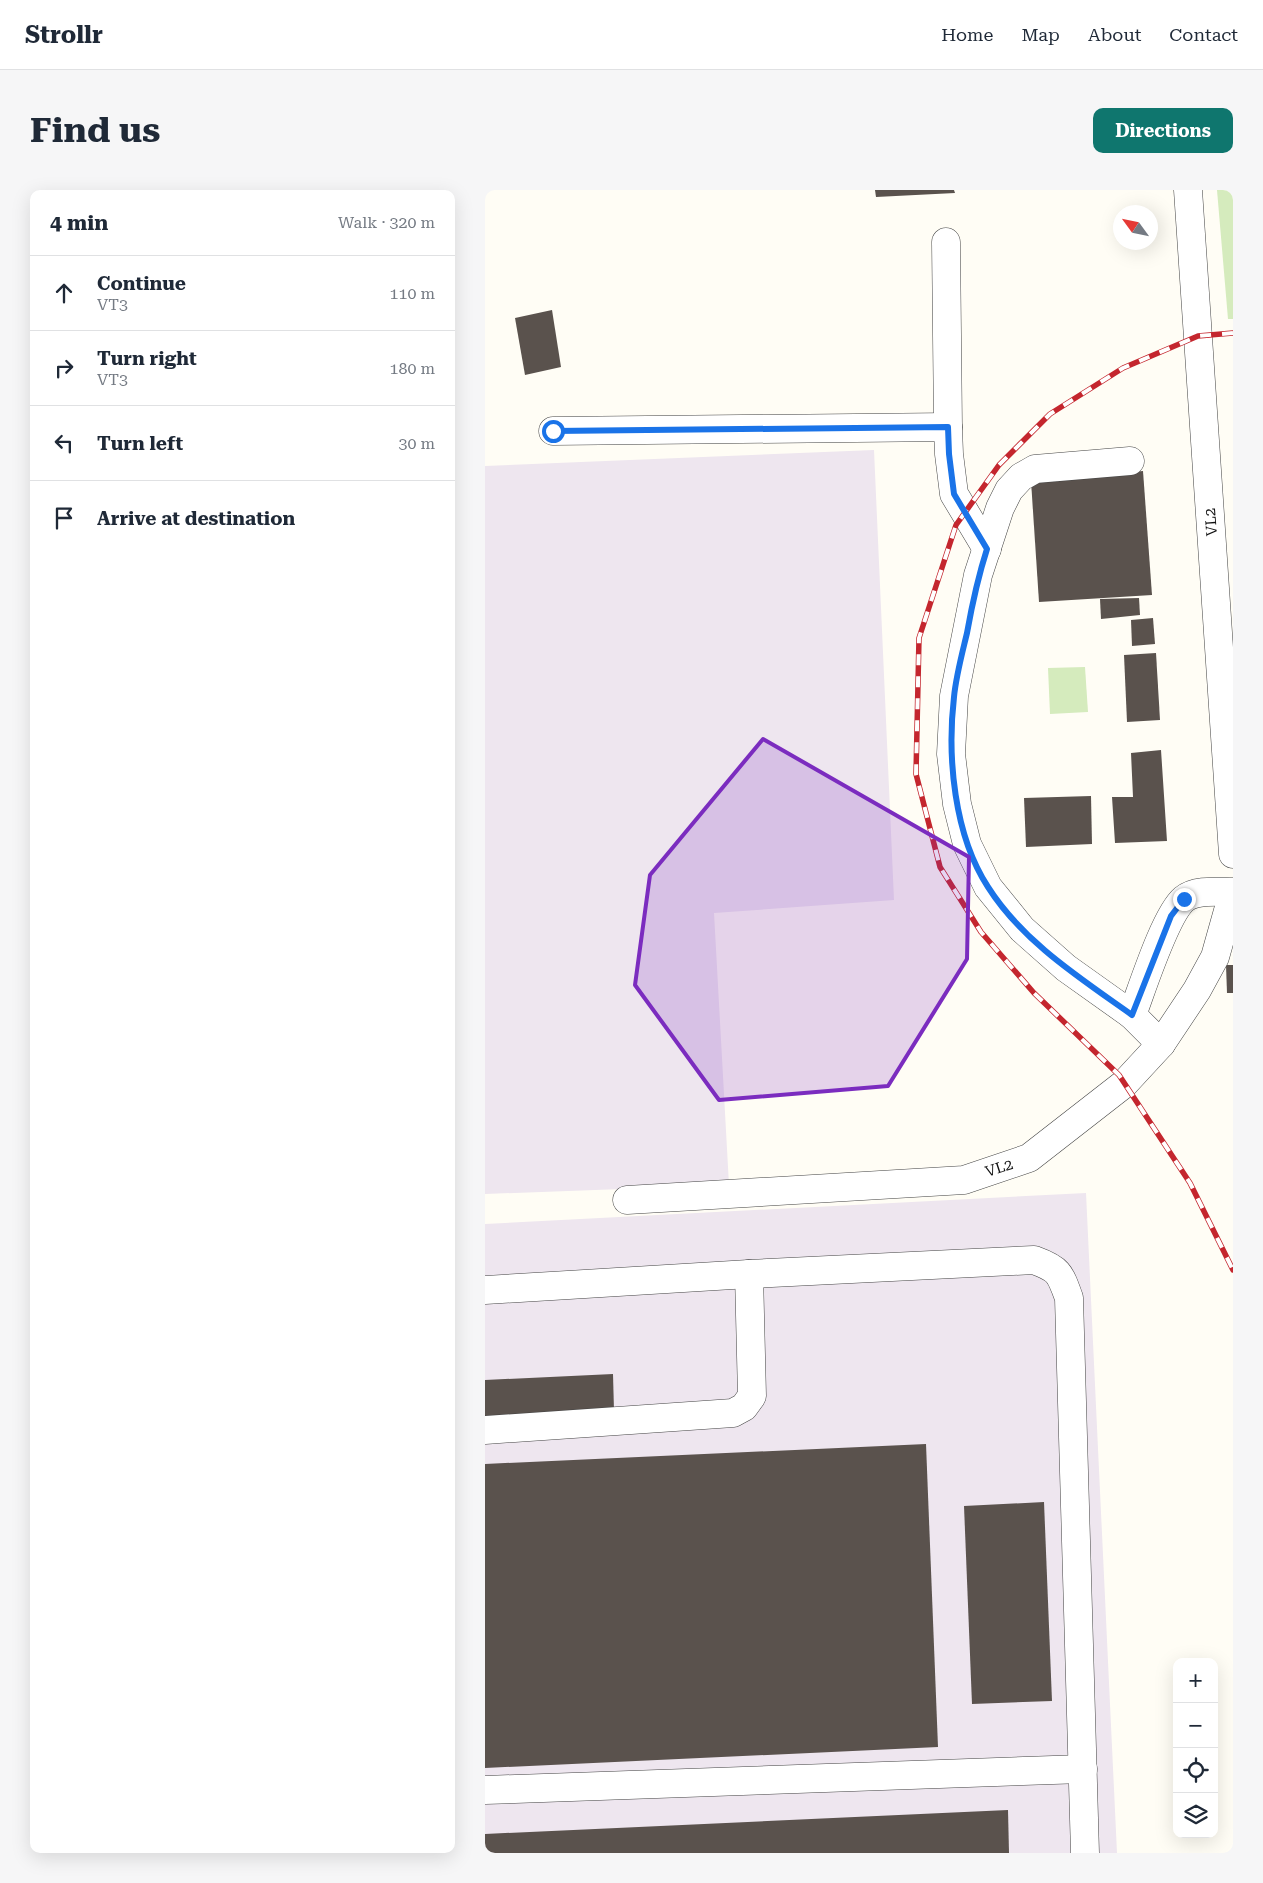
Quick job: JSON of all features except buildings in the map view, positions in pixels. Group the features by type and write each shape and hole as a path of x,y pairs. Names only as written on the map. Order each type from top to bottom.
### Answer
{"lane":[{"name":"VL2","path":"1188,190 1233,854"},
{"path":"946,242 948,427 954,494 987,549"},
{"path":"553,431 948,427"},
{"path":"1130,461 1035,469 1021,477 1009,490 1000,508 978,575 954,696 951,754 957,804 967,844 987,887 1022,929 1066,968 1132,1015 1161,1044"},
{"name":"VL2","path":"627,1200 964,1180 1029,1158 1124,1084 1161,1044 1197,990 1215,957 1233,892"},
{"path":"1132,1015 1171,916 1184,899 1196,894 1233,892"},
{"path":"485,1290 749,1274 1034,1260 1050,1266 1062,1277 1069,1298 1085,1853"},
{"path":"485,1430 733,1412 744,1407 752,1396 749,1274"},
{"path":"485,1790 1083,1769"}],"highlighted area":[{"path":"763,739 969,857 967,959 888,1086 719,1100 635,985 650,875"}],"shaded area":[{"path":"874,450 894,900 714,913 729,1185 485,1194 485,466"},
{"path":"1086,1193 1117,1853 485,1853 485,1224"}],"green space":[{"path":"1217,190 1233,190 1233,319 1228,319"},
{"path":"1085,667 1088,712 1050,714 1048,668"}],"railway":[{"path":"1233,333 1198,336 1123,368 1050,414 999,465 956,525 919,638 916,774 940,867 981,932 1034,993 1119,1075 1190,1183 1233,1270"}],"route":[{"path":"553,431 948,427 954,494 987,549 978,575 954,696 951,754 957,804 967,844 987,887 1022,929 1066,968 1132,1015 1171,916 1184,899"}]}
